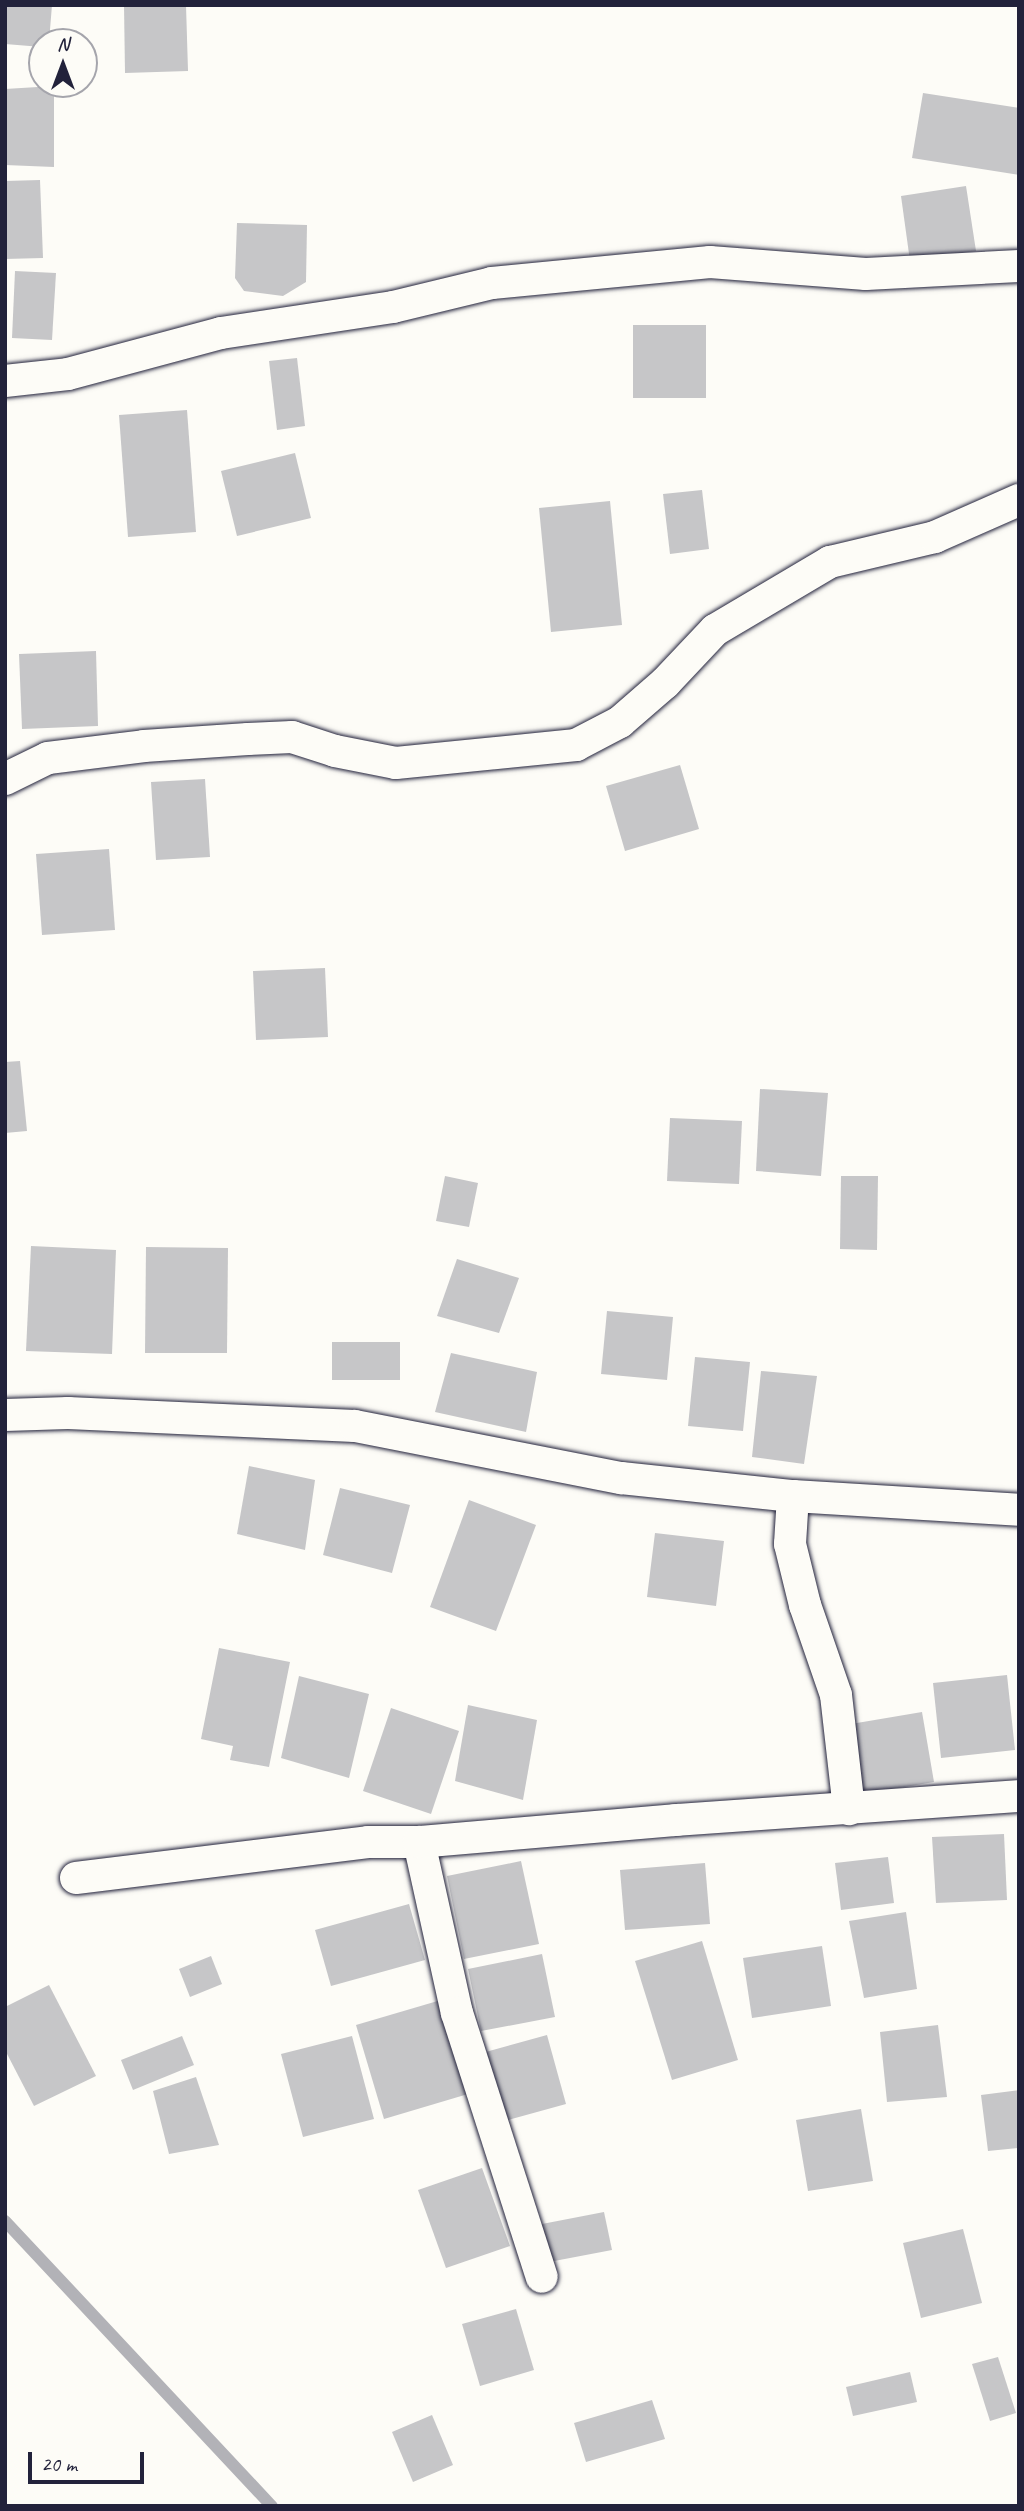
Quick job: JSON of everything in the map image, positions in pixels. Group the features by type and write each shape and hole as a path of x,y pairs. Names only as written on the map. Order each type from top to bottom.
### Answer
{"street":[{"path":"5,381 68,374 221,333 393,307 492,283 710,262 866,274 1019,266"},
{"path":"5,779 48,758 144,746 247,739 292,737 335,751 396,763 576,745 620,722 665,683 715,630 830,562 934,537 1019,500"},
{"path":"5,1415 68,1413 355,1426 621,1478 793,1496 1019,1510"},
{"path":"793,1496 790,1544 805,1605 836,1695 849,1809"},
{"path":"76,1878 368,1842 419,1842 676,1820 1019,1796"},
{"path":"419,1842 457,2013 542,2277"}],"building":[{"path":"5,5 52,5 50,28 28,28 28,46 5,44"},
{"path":"124,5 186,5 188,71 125,73"},
{"path":"28,88 28,98 54,98 54,167 5,165 5,89"},
{"path":"923,93 1019,108 1019,175 912,158"},
{"path":"40,180 43,258 5,259 5,181"},
{"path":"966,186 976,251 910,261 901,196"},
{"path":"237,223 307,225 306,282 283,296 244,291 235,278"},
{"path":"15,271 56,273 52,340 12,338"},
{"path":"633,325 706,325 706,398 633,398"},
{"path":"297,358 305,426 277,430 269,361"},
{"path":"187,410 196,532 128,537 119,415"},
{"path":"295,453 311,518 237,536 221,471"},
{"path":"702,490 709,549 670,554 663,494"},
{"path":"610,501 622,625 551,632 539,508"},
{"path":"96,651 98,726 22,729 19,654"},
{"path":"680,765 699,829 625,851 606,786"},
{"path":"205,779 210,857 156,860 151,782"},
{"path":"109,849 115,930 42,935 36,854"},
{"path":"325,968 328,1037 256,1040 253,971"},
{"path":"20,1061 27,1131 5,1133 5,1062"},
{"path":"760,1089 828,1093 821,1176 756,1171"},
{"path":"670,1118 742,1121 739,1184 667,1181"},
{"path":"445,1176 478,1183 469,1227 436,1221"},
{"path":"841,1176 878,1176 877,1250 840,1249"},
{"path":"31,1246 116,1250 112,1354 26,1351"},
{"path":"146,1247 228,1248 227,1353 145,1353"},
{"path":"457,1259 519,1278 499,1333 437,1316"},
{"path":"607,1311 673,1317 667,1380 601,1374"},
{"path":"332,1342 400,1342 400,1380 332,1380"},
{"path":"451,1353 537,1372 526,1432 435,1412"},
{"path":"695,1357 750,1362 743,1431 688,1426"},
{"path":"761,1371 817,1376 804,1464 752,1457"},
{"path":"249,1466 315,1480 305,1550 237,1534"},
{"path":"340,1488 410,1505 392,1573 323,1555"},
{"path":"469,1500 536,1525 496,1631 430,1607"},
{"path":"655,1533 724,1541 716,1606 647,1597"},
{"path":"219,1648 290,1662 269,1767 230,1760 233,1746 201,1739"},
{"path":"1007,1675 1015,1750 941,1758 933,1683"},
{"path":"299,1676 369,1694 349,1778 281,1758"},
{"path":"468,1705 537,1720 523,1800 455,1781"},
{"path":"391,1708 459,1731 431,1814 363,1791"},
{"path":"922,1712 934,1782 864,1794 851,1724"},
{"path":"1004,1834 1007,1900 936,1903 932,1837"},
{"path":"888,1857 894,1903 841,1910 835,1863"},
{"path":"521,1861 539,1944 464,1959 447,1876"},
{"path":"705,1863 710,1924 625,1930 620,1870"},
{"path":"409,1904 425,1960 331,1986 315,1930"},
{"path":"906,1912 917,1989 864,1998 849,1921"},
{"path":"702,1941 738,2060 672,2080 635,1961"},
{"path":"822,1946 831,2006 752,2018 743,1958"},
{"path":"542,1954 555,2017 481,2031 468,1969"},
{"path":"211,1956 222,1984 190,1997 179,1969"},
{"path":"49,1985 96,2076 34,2106 5,2050 5,2007"},
{"path":"441,2000 468,2094 384,2119 356,2025"},
{"path":"938,2025 947,2097 887,2102 880,2032"},
{"path":"547,2035 566,2104 501,2122 482,2053"},
{"path":"182,2036 194,2065 133,2090 121,2060"},
{"path":"352,2036 374,2119 303,2137 281,2054"},
{"path":"196,2077 219,2145 169,2154 153,2091"},
{"path":"1019,2090 1019,2148 988,2151 981,2095"},
{"path":"861,2109 873,2181 808,2191 796,2120"},
{"path":"482,2168 510,2246 446,2268 418,2190"},
{"path":"604,2212 612,2250 549,2262 542,2224"},
{"path":"963,2229 982,2303 921,2318 903,2243"},
{"path":"516,2309 534,2370 480,2386 462,2324"},
{"path":"998,2357 1016,2413 990,2421 972,2364"},
{"path":"910,2372 917,2402 853,2416 846,2387"},
{"path":"652,2400 665,2439 586,2462 574,2423"},
{"path":"432,2415 453,2465 413,2482 392,2432"}],"waterway":[{"path":"5,2221 272,2506"}]}
